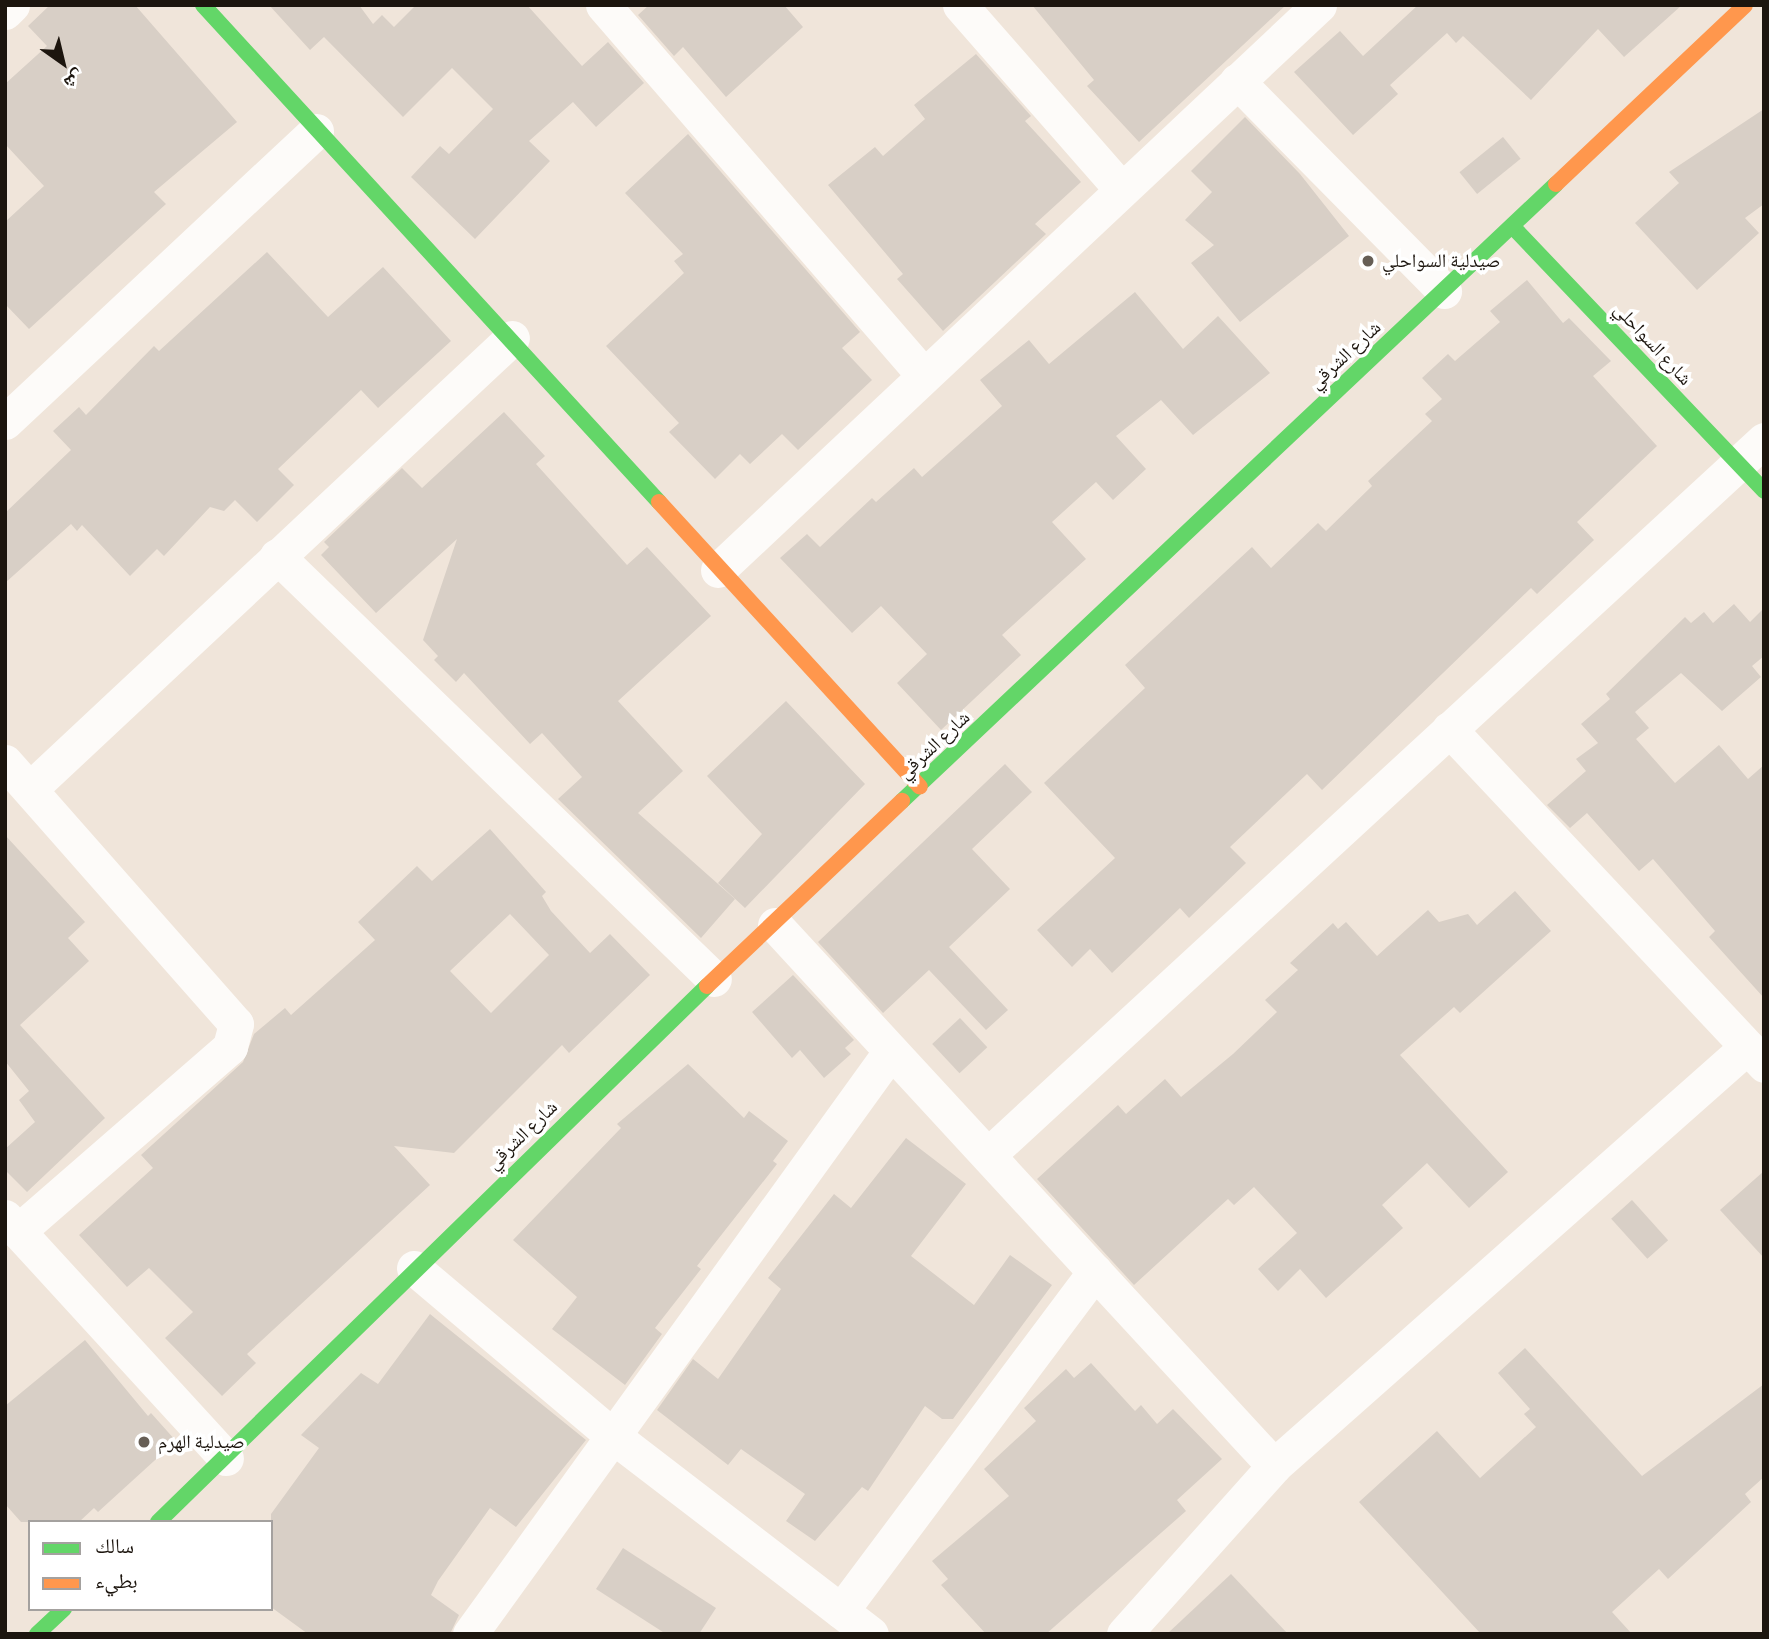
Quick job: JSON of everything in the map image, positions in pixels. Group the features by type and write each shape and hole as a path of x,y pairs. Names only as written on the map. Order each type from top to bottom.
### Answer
{"street":[{"path":"5,12 12,5"},
{"path":"202,5 316,131 512,338 718,570 920,787"},
{"path":"603,5 923,374"},
{"path":"960,5 1121,189"},
{"path":"718,570 923,374 1319,5"},
{"name":"شارع الشرقي","path":"160,1520 226,1458 414,1268 714,979 775,925 1745,5"},
{"path":"1237,81 1444,291"},
{"path":"5,422 316,131"},
{"name":"شارع السواحلي","path":"1512,226 1764,491"},
{"path":"30,789 512,338"},
{"path":"988,1155 1764,440"},
{"path":"277,556 714,979"},
{"path":"1124,1634 1274,1466 1755,1056 1449,729"},
{"path":"5,762 236,1024 236,1036 230,1047 12,1224 226,1458"},
{"path":"775,925 1274,1466"},
{"path":"470,1634 610,1433 891,1051"},
{"path":"414,1268 610,1433 871,1634"},
{"path":"841,1611 1095,1272"},
{"path":"37,1634 62,1611"}],"building":[{"path":"50,5 135,5 237,122 154,192 166,204 29,329 5,304 5,222 44,186 5,144 5,84 47,46 28,26"},
{"path":"269,5 359,5 373,24 382,15 394,27 416,5 527,5 582,66 608,42 644,83 596,127 573,102 529,141 550,161 475,239 411,177 440,146 449,154 493,109 452,68 403,117 324,37 310,50"},
{"path":"649,5 784,5 803,27 726,97 683,47 674,56 638,15"},
{"path":"1032,5 1286,5 1139,142 1087,86 1094,80"},
{"path":"1418,5 1682,5 1624,57 1598,29 1531,100 1463,36 1456,43 1447,33 1390,85 1398,94 1353,135 1294,72 1340,31 1363,56"},
{"path":"976,54 1031,116 1025,121 1081,182 1035,224 1046,234 943,331 897,279 903,274 828,185 875,147 883,156 925,119 914,105"},
{"path":"1764,109 1764,204 1745,218 1759,233 1697,290 1635,223 1679,183 1669,172"},
{"path":"1245,117 1300,174 1349,236 1240,322 1191,263 1214,245 1185,220 1212,192 1191,171"},
{"path":"688,134 860,332 842,348 872,380 798,450 782,434 750,464 740,454 715,479 669,432 679,423 606,346 684,273 674,261 683,254 625,193"},
{"path":"1503,137 1521,159 1477,194 1459,172"},
{"path":"267,252 328,317 383,267 451,341 378,408 361,390 278,469 294,485 257,522 235,500 224,511 210,507 164,556 157,549 130,576 82,525 77,531 71,524 5,583 5,513 71,450 53,431 79,407 86,415 154,346 159,351"},
{"path":"1527,280 1563,323 1569,318 1611,361 1593,376 1657,446 1577,522 1594,540 1537,594 1531,588 1322,790 1307,774 1230,847 1246,863 1189,918 1180,908 1112,973 1090,949 1072,967 1037,930 1115,858 1044,783 1145,688 1125,665 1252,547 1271,568 1318,523 1326,531 1372,486 1368,481 1432,421 1425,414 1442,399 1422,378 1448,354 1455,361 1500,322 1490,311"},
{"path":"1135,292 1183,349 1218,316 1270,373 1193,435 1161,400 1116,436 1146,469 1113,500 1096,482 1052,522 1086,559 1002,635 1021,655 941,730 897,683 927,654 881,606 852,633 780,558 807,534 820,547 872,498 876,502 914,468 922,477 1002,406 980,380 1029,340 1049,364"},
{"path":"504,412 545,456 536,464 627,565 647,547 711,616 618,701 683,771 638,813 735,899 701,938 558,799 582,777 542,733 530,744 464,673 456,682 434,660 438,656 423,640 457,539 376,613 321,555 329,547 324,542 402,468 422,488"},
{"path":"1734,604 1750,622 1764,608 1764,656 1752,666 1761,677 1722,711 1681,673 1635,712 1649,728 1636,739 1675,783 1719,745 1748,779 1764,765 1764,998 1709,937 1715,931 1653,859 1639,871 1587,813 1570,828 1547,805 1586,771 1576,759 1598,743 1581,724 1610,699 1606,694 1685,617 1691,623 1704,612 1713,623"},
{"path":"786,701 865,784 745,908 718,883 762,834 707,776"},
{"path":"1005,764 1032,792 972,849 1010,889 949,947 1008,1010 986,1030 929,970 883,1013 818,942"},
{"path":"490,829 546,892 542,896 551,911 590,953 610,934 650,975 569,1053 562,1045 454,1153 394,1146 430,1185 247,1354 256,1363 222,1396 165,1338 193,1312 149,1268 127,1287 79,1235 153,1168 141,1155 243,1062 254,1034 285,1008 291,1015 375,940 358,922 417,866 432,881","holes":["510,914 549,955 491,1013 450,971"]},
{"path":"5,835 85,922 68,938 89,961 20,1025 105,1118 27,1192 5,1170 5,1149 35,1122 19,1100 29,1091 5,1061"},
{"path":"1515,891 1551,931 1460,1013 1454,1007 1400,1055 1508,1172 1469,1208 1427,1163 1382,1205 1403,1228 1326,1298 1300,1269 1278,1291 1258,1269 1297,1233 1254,1187 1234,1205 1228,1199 1134,1285 1037,1179 1118,1105 1126,1114 1165,1079 1181,1097 1233,1054 1277,1012 1265,1000 1298,970 1290,963 1333,923 1338,929 1346,922 1377,956 1428,910 1439,922 1468,914 1477,925"},
{"path":"793,975 854,1040 845,1048 851,1054 824,1078 800,1050 792,1058 752,1012"},
{"path":"960,1018 987,1047 959,1073 932,1044"},
{"path":"688,1064 744,1118 749,1111 788,1141 773,1161 777,1164 697,1266 701,1269 655,1328 662,1334 625,1385 552,1329 577,1297 513,1240 621,1128 617,1124"},
{"path":"906,1138 966,1184 911,1256 974,1305 1010,1255 1052,1285 953,1419 942,1419 925,1406 868,1491 862,1487 815,1541 786,1521 805,1494 741,1449 728,1465 657,1410 693,1359 718,1379 781,1289 768,1278 834,1194 851,1208"},
{"path":"1764,1171 1764,1258 1720,1210"},
{"path":"1632,1200 1668,1240 1647,1259 1611,1219"},
{"path":"430,1314 586,1440 516,1527 490,1508 438,1581 431,1595 459,1615 450,1634 308,1634 273,1608 271,1514 319,1448 301,1435 361,1373 378,1384"},
{"path":"85,1340 148,1416 151,1413 176,1441 98,1512 94,1508 81,1520 21,1522 5,1504 5,1406"},
{"path":"1525,1348 1642,1476 1764,1384 1764,1477 1745,1494 1751,1502 1668,1579 1659,1569 1612,1612 1632,1634 1481,1634 1359,1502 1437,1431 1480,1478 1536,1427 1524,1414 1530,1409 1498,1373"},
{"path":"1091,1363 1135,1411 1141,1405 1157,1424 1173,1409 1222,1459 1177,1500 1186,1511 1046,1634 986,1634 941,1585 948,1579 932,1561 1009,1496 984,1469 1036,1421 1024,1408 1066,1369 1074,1378"},
{"path":"623,1548 716,1608 699,1634 666,1634 596,1589"},
{"path":"1231,1574 1288,1634 1167,1634"}],"traffic: fast":[{"path":"203,5 659,502"},
{"path":"902,801 1556,184"},
{"path":"1512,226 1764,491"},
{"path":"160,1520 707,986"},
{"path":"37,1634 62,1611"}],"traffic: slow":[{"path":"1556,184 1745,5"},
{"path":"659,502 920,787"},
{"path":"707,986 902,801"}],"place":[{"name":"صيدلية السواحلي","path":"1368,261"},
{"name":"صيدلية الهرم","path":"144,1442"}]}
